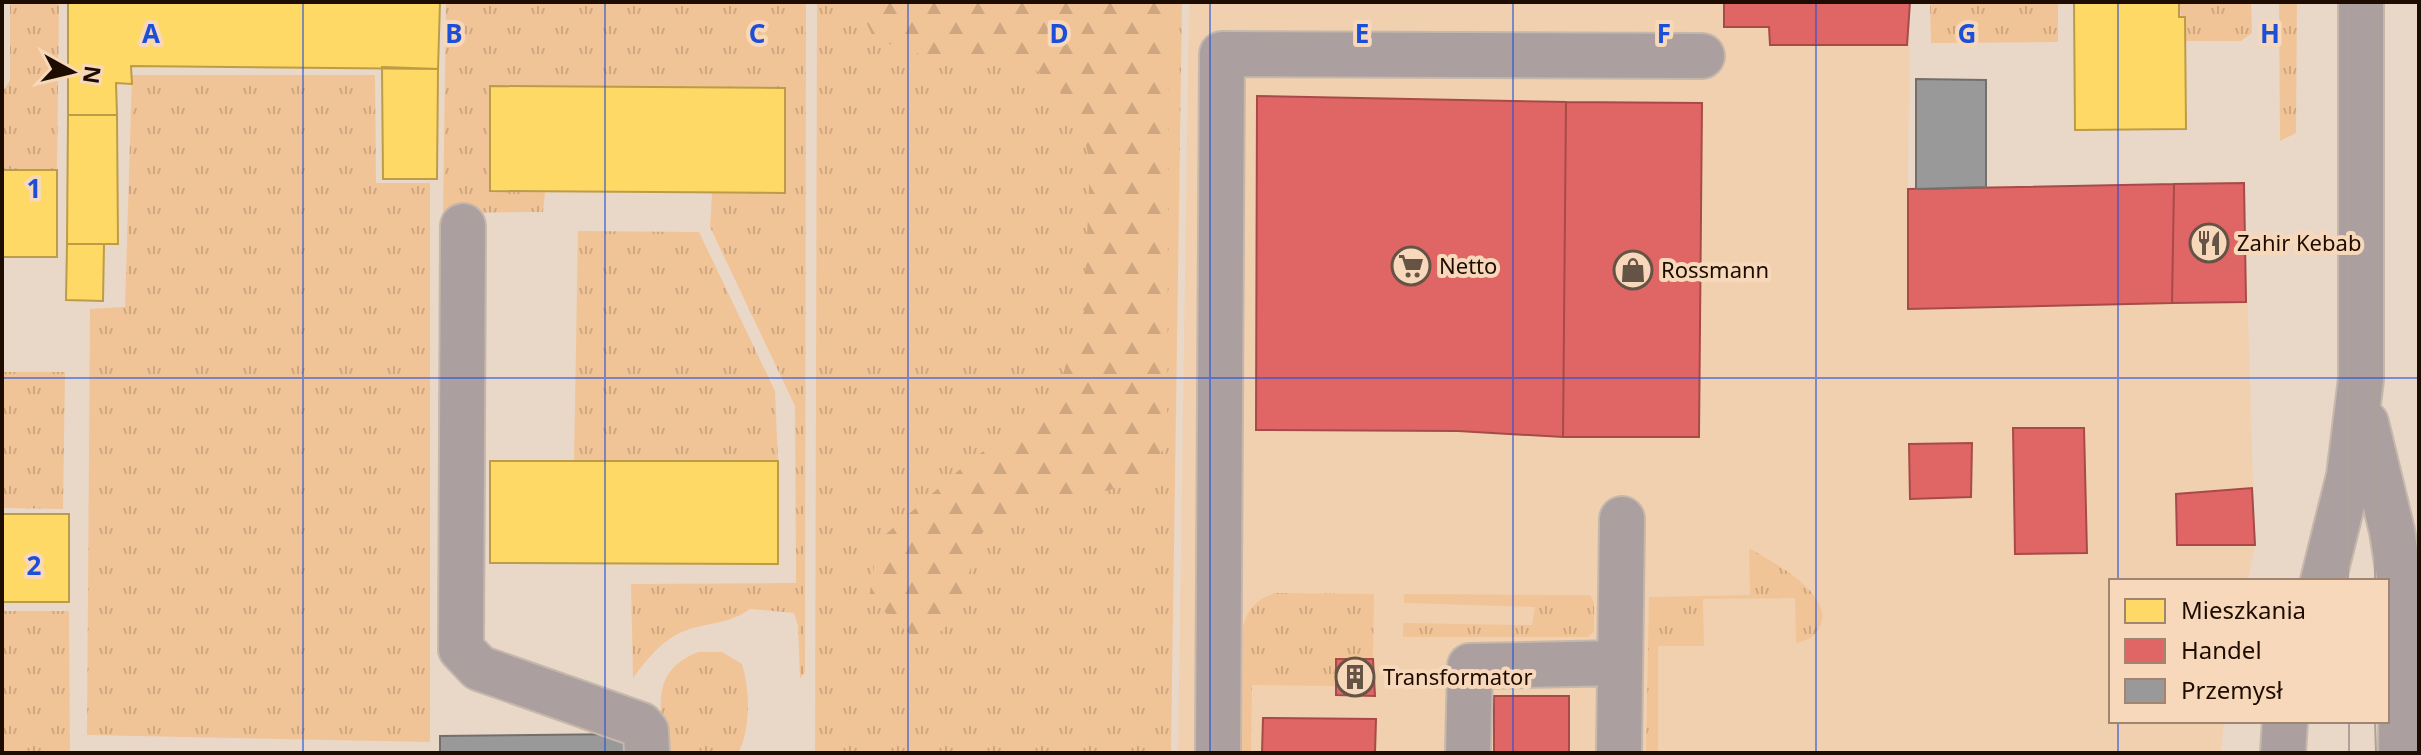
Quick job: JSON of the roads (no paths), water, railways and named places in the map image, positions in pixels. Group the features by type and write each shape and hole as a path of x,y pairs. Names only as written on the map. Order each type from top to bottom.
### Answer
{"street":[{"path":"2323,579 2349,476 2361,379 2361,2"},
{"path":"1218,753 1222,54 1702,56"},
{"path":"463,226 461,649 479,668 641,725 646,731 647,753"},
{"path":"2361,379 2375,469 2392,531 2400,579 2401,753"},
{"path":"1619,753 1622,519"},
{"path":"1468,753 1470,666 1620,663"},
{"path":"2283,753 2285,723"}],"tram line":[{"path":"2348,2 2348,579"},
{"path":"2374,2 2375,579"},
{"path":"2349,723 2349,753"},
{"path":"2375,723 2376,753"}],"place":[{"name":"Zahir Kebab","path":"2209,243"},
{"name":"Netto","path":"1411,266"},
{"name":"Rossmann","path":"1633,270"},
{"name":"Transformator","path":"1355,677"}]}
